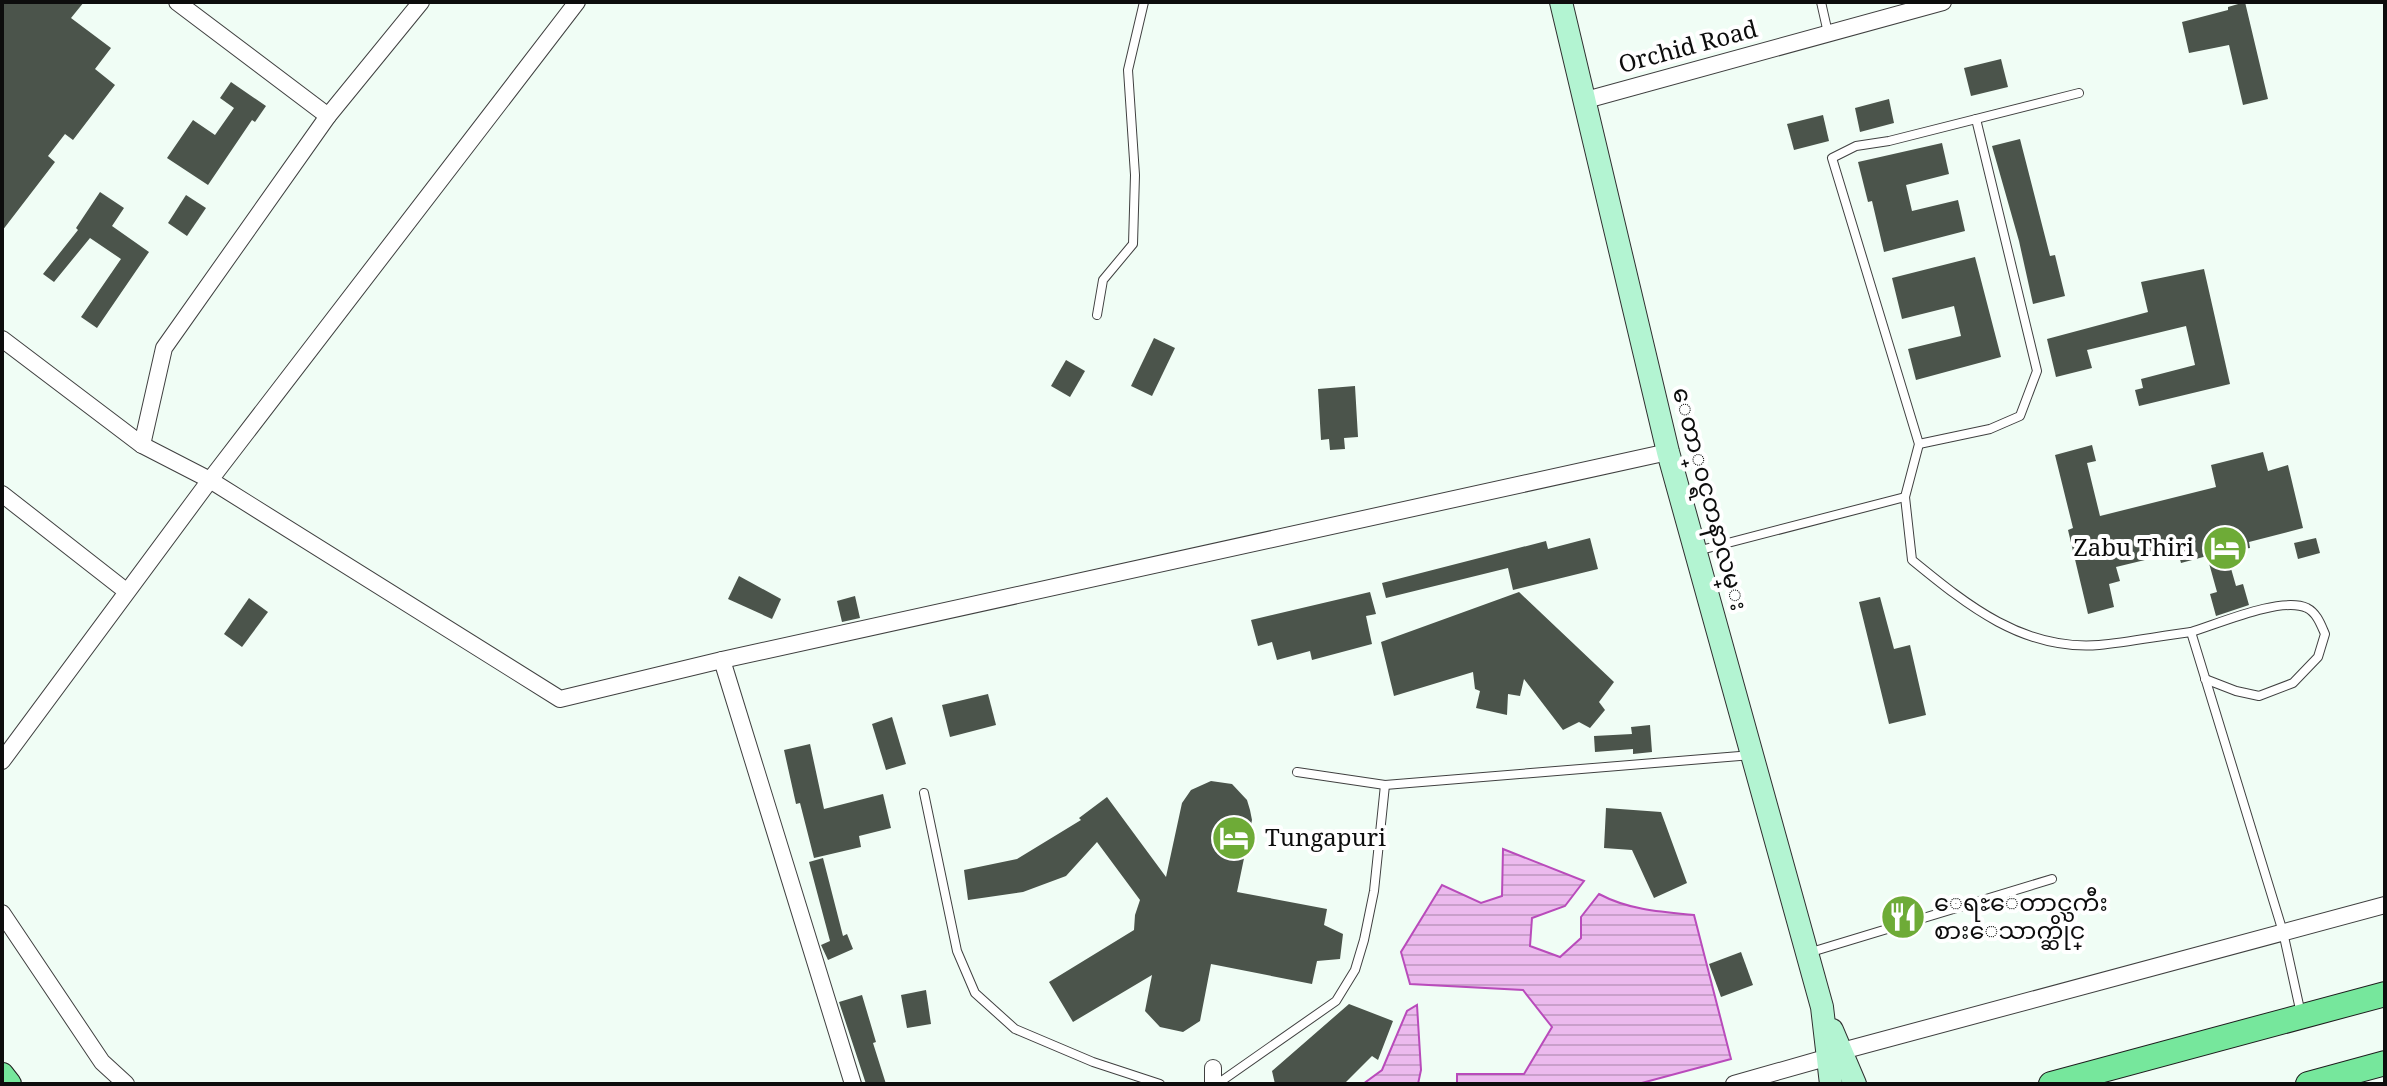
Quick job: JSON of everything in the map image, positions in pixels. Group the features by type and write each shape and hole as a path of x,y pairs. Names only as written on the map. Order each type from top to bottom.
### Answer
{"main road":[{"name":"ေတာ္၀င္ရတနာလမ္း","path":"1561,2 1668,452 1835,1054 1855,1084"},
{"path":"2051,1084 2385,994"},
{"path":"1831,1084 1835,1054"},
{"path":"2308,1084 2385,1063"},
{"path":"2,1075 9,1084"}],"street":[{"path":"177,2 328,116"},
{"path":"142,445 164,348 328,116 421,2"},
{"path":"2,761 210,480 577,2"},
{"name":"Orchid Road","path":"1586,100 1943,2"},
{"path":"2,339 142,445 210,480 560,699 722,660 1668,452"},
{"path":"2,494 126,591"},
{"path":"722,660 853,1084"},
{"path":"1734,1084 2385,905"},
{"path":"2,913 102,1062 126,1084"}],"lane":[{"path":"1097,315 1103,280 1133,244 1135,175 1128,70 1144,2"},
{"path":"1821,2 1828,33"},
{"path":"2079,93 1889,141 1856,146 1832,158 1919,444 1905,497 1912,560 1967,605 2010,629 2052,642 2096,645 2191,632 2283,604 2307,608 2317,617 2325,634 2318,657 2293,683 2259,696 2205,679"},
{"path":"1919,444 1990,429 2020,416 2037,371 1976,119"},
{"path":"1697,551 1905,497"},
{"path":"2191,632 2283,932 2301,1017"},
{"path":"1297,772 1385,785 1753,755"},
{"path":"1212,1080 1223,1080 1336,1001 1355,970 1374,891 1385,785"},
{"path":"924,793 957,951 975,993 1015,1029 1093,1062 1160,1084"},
{"path":"1807,953 2052,879"}],"shaded area":[{"path":"1503,849 1584,881 1565,906 1532,918 1530,946 1560,957 1581,938 1581,917 1599,894 1634,907 1694,915 1731,1059 1638,1084 1457,1084 1457,1074 1524,1074 1552,1027 1523,990 1410,984 1401,952 1442,885 1481,903 1502,896"},
{"path":"1417,1005 1421,1070 1418,1084 1363,1084 1382,1070 1407,1011"}],"building":[{"path":"2,2 84,2 71,18 111,48 95,69 115,85 73,140 65,134 48,156 55,162 2,231"},
{"path":"2245,2 2268,99 2243,105 2229,45 2189,53 2182,22 2228,10 2228,7"},
{"path":"2001,59 2008,87 1971,96 1964,68"},
{"path":"231,82 266,106 255,122 252,120 208,185 167,158 193,120 215,135 234,108 220,98"},
{"path":"1889,99 1894,123 1860,132 1855,108"},
{"path":"1823,115 1829,141 1794,150 1787,124"},
{"path":"2020,139 2050,256 2055,255 2065,296 2033,304 1992,146"},
{"path":"1942,143 1949,174 1906,185 1912,211 1958,200 1965,231 1884,252 1872,201 1868,202 1858,162"},
{"path":"100,192 124,208 112,226 149,252 97,328 81,317 121,259 90,238 54,282 43,274 78,230 76,228"},
{"path":"186,195 206,208 187,236 168,223"},
{"path":"1975,257 2001,357 1916,380 1908,349 1961,336 1954,306 1902,319 1892,278"},
{"path":"2204,269 2230,384 2139,406 2135,390 2143,388 2141,379 2195,365 2186,326 2087,350 2092,368 2056,377 2047,339 2148,312 2141,282"},
{"path":"1154,338 1175,348 1152,396 1131,386"},
{"path":"1066,360 1085,371 1070,397 1051,386"},
{"path":"1355,386 1358,437 1344,438 1345,449 1330,450 1329,439 1321,440 1318,389"},
{"path":"2092,445 2096,461 2087,463 2100,516 2216,487 2211,465 2263,452 2268,471 2288,465 2303,528 2249,542 2250,548 2226,551 2236,586 2243,584 2249,605 2216,616 2210,594 2217,592 2207,556 2181,563 2178,552 2116,567 2120,581 2109,584 2114,607 2088,614 2068,530 2073,528 2055,455"},
{"path":"1590,538 1598,569 1513,590 1508,568 1386,598 1382,583 1546,541 1548,549"},
{"path":"2316,538 2320,553 2298,559 2294,543"},
{"path":"739,576 781,599 772,619 728,599"},
{"path":"1370,592 1376,614 1366,616 1372,644 1312,660 1310,651 1277,660 1272,642 1258,646 1251,620"},
{"path":"1519,592 1614,682 1599,702 1605,710 1590,728 1579,722 1563,730 1524,679 1520,696 1508,694 1507,715 1476,708 1480,691 1475,689 1473,672 1394,696 1381,642"},
{"path":"855,596 860,618 842,622 837,601"},
{"path":"1880,597 1894,649 1910,645 1926,715 1889,724 1859,602"},
{"path":"249,598 268,612 242,647 224,634"},
{"path":"988,694 996,725 950,737 942,705"},
{"path":"892,717 906,764 886,770 872,724"},
{"path":"1650,725 1652,752 1633,754 1633,749 1595,752 1594,736 1632,734 1631,727"},
{"path":"810,744 824,809 883,794 891,828 859,836 861,847 814,858 800,803 796,804 784,750"},
{"path":"1211,781 1232,784 1247,800 1250,810 1252,820 1237,892 1327,909 1324,925 1343,934 1340,959 1317,961 1312,984 1211,964 1200,1021 1183,1032 1160,1027 1145,1011 1152,975 1073,1022 1049,982 1134,930 1140,900 1097,842 1066,876 1023,892 968,900 964,870 1017,859 1081,820 1079,818 1107,797 1166,877 1182,803 1191,790"},
{"path":"1606,808 1661,812 1687,883 1654,898 1632,850 1604,848"},
{"path":"823,858 843,936 847,934 853,949 828,960 821,945 830,941 809,862"},
{"path":"1741,952 1753,985 1721,997 1709,964"},
{"path":"926,990 931,1024 907,1028 901,995"},
{"path":"862,995 886,1084 866,1084 839,1002"},
{"path":"1349,1004 1393,1021 1378,1060 1372,1056 1344,1084 1275,1084 1272,1071"}],"place":[{"name":"Zabu Thiri","path":"2225,548"},
{"name":"Tungapuri","path":"1234,838"},
{"name":"ေရႊေတာင္ႀကီး စားေသာက္ဆိုင္","path":"1903,917"}]}
